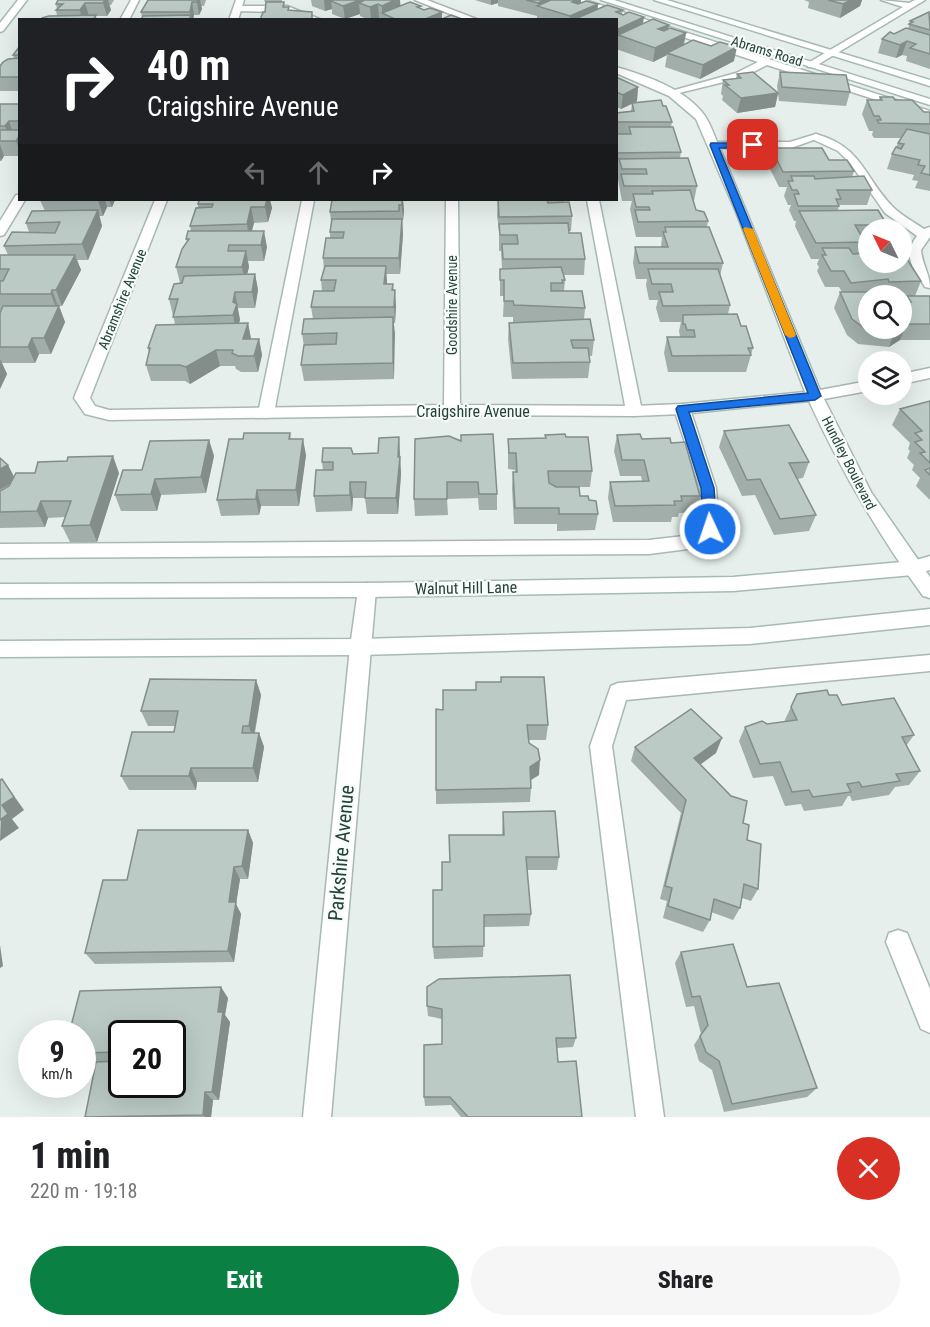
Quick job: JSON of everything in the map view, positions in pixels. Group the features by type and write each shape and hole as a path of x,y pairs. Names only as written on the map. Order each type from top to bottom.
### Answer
{"street":[{"path":"0,29 3,20 23,0"},
{"path":"124,18 135,0"},
{"path":"419,0 469,18"},
{"path":"576,0 930,114"},
{"name":"Abrams Road","path":"605,0 930,102"},
{"name":"Abrams Road","path":"658,0 930,83"},
{"path":"885,0 921,14"},
{"path":"811,65 921,0"},
{"path":"238,5 287,9 312,18"},
{"path":"675,93 740,75 766,61"},
{"name":"Hundley Boulevard","path":"618,71 675,93 688,103 701,118 815,396 862,492 921,566 930,591"},
{"path":"714,145 791,145 816,137 842,149 854,161 889,210 927,233 914,249 915,263 930,284"},
{"path":"0,232 18,201"},
{"name":"Abramshire Avenue","path":"82,398 161,201"},
{"path":"266,413 308,201"},
{"name":"Goodshire Avenue","path":"452,201 452,410"},
{"path":"593,201 634,411"},
{"path":"912,377 930,373"},
{"name":"Craigshire Avenue","path":"82,398 90,410 109,416 452,410 634,411 682,409 815,396 858,388"},
{"path":"0,551 649,547 688,542 710,529 708,488 682,409"},
{"name":"Walnut Hill Lane","path":"0,591 367,590 733,584 921,566"},
{"name":"Parkshire Avenue","path":"317,1117 367,590"},
{"path":"0,650 360,647 750,636 930,617"},
{"path":"650,1117 601,746 618,692 930,663"},
{"path":"898,942 930,1020"}],"building":[{"path":"58,0 105,0 103,3 85,3 80,10 56,10 63,4 56,4"},
{"path":"148,0 198,0 192,2 190,12 141,12"},
{"path":"360,0 343,6 331,1"},
{"path":"360,0 395,0 382,6 378,4 370,7 359,3 363,1"},
{"path":"526,0 544,0 538,3"},
{"path":"551,0 576,0 572,2 578,4 586,1 598,4 570,16 537,6"},
{"path":"828,0 851,0 843,4"},
{"path":"266,2 284,2 283,7 289,7 288,10 312,12 312,18 261,18 265,12"},
{"path":"410,2 421,6 417,7 424,10 430,8 442,12 428,18 393,18 382,13"},
{"path":"607,5 623,10 616,12 623,15 629,12 644,17 618,29 618,18 577,18"},
{"path":"929,12 930,30 909,24 913,22 910,21"},
{"path":"96,15 94,18 42,18"},
{"path":"191,15 190,18 142,18 143,16"},
{"path":"653,19 669,25 658,29 664,31 670,28 686,33 655,48 618,35"},
{"path":"906,28 930,35 930,54 910,48 916,44 907,41 900,45 882,39 890,32 894,34"},
{"path":"693,40 711,46 720,42 737,47 703,65 667,53"},
{"path":"18,58 18,77 0,77 0,66 8,59"},
{"path":"753,72 778,93 741,98 725,85 729,85 723,80 741,78 737,74"},
{"path":"780,72 846,75 850,92 782,87"},
{"path":"618,78 638,87 623,95 618,93"},
{"path":"880,97 912,100 924,112 930,112 930,124 879,123 877,120 881,120 879,116 874,116 867,100 882,100"},
{"path":"661,100 672,122 618,122 618,113 634,111 632,103"},
{"path":"0,104 18,104 18,121 9,121 5,126 0,126"},
{"path":"629,127 673,127 681,152 618,153 618,134 631,134"},
{"path":"907,129 930,134 930,175 921,173 925,166 918,165 920,160 892,154 896,147 901,149 904,144 898,143"},
{"path":"0,130 18,130 16,141 0,141"},
{"path":"771,148 822,148 829,160 847,160 854,171 783,172"},
{"path":"688,158 697,186 624,186 621,174 647,174 646,169 622,169 619,159"},
{"path":"791,176 814,176 815,179 864,176 872,190 837,190 841,199 836,199 839,206 798,206 794,194 799,194 797,190 792,190 788,181 793,181"},
{"path":"690,190 696,210 704,212 708,221 638,222 635,210 650,210 649,207 636,207 633,194"},
{"path":"199,201 267,201 265,207 251,207 247,224 190,226 196,208 212,207 213,204 198,204"},
{"path":"332,201 402,201 399,211 330,212"},
{"path":"498,201 569,202 572,216 499,217"},
{"path":"98,210 82,244 4,246 12,232 55,233 60,222 26,223 32,211"},
{"path":"878,210 883,219 858,219 858,225 855,225 858,230 858,242 816,243 799,211"},
{"path":"332,219 402,219 399,258 323,258 326,238 343,238 344,232 330,232"},
{"path":"568,223 569,233 581,233 585,259 503,259 502,244 518,244 517,235 500,235 499,224"},
{"path":"665,227 709,227 723,263 639,263 635,247 668,247 663,232 666,232"},
{"path":"188,231 264,231 261,245 229,245 228,251 246,251 242,267 176,267 182,249 189,239 186,239"},
{"path":"822,248 849,248 853,254 858,254 858,273 912,273 912,267 921,281 889,282 888,279 851,283 844,271 831,271 822,255 826,255"},
{"path":"0,255 75,255 56,290 52,290 51,294 0,294 0,281 3,281 9,269 0,269"},
{"path":"325,266 386,266 384,284 393,284 394,307 311,307 314,291 334,291 336,280 321,280"},
{"path":"561,267 565,280 562,280 563,283 551,283 551,291 582,291 585,308 514,305 513,301 504,301 504,280 500,280 500,269"},
{"path":"648,269 718,269 730,305 663,306 659,292 673,292 671,284 652,284"},
{"path":"255,274 252,292 235,292 233,302 237,304 233,315 173,317 178,299 169,299 174,284 182,283 184,276"},
{"path":"840,292 858,292 858,324 852,319"},
{"path":"912,296 930,296 930,324 912,324"},
{"path":"3,306 59,306 44,338 32,338 28,347 0,347 0,313"},
{"path":"737,314 741,326 746,326 753,348 748,348 751,355 672,356 667,337 695,337 694,330 687,330 683,324 683,315"},
{"path":"393,317 393,363 301,365 304,345 336,344 337,333 302,334 304,319"},
{"path":"590,319 594,340 571,340 573,348 588,348 590,362 513,363 509,323"},
{"path":"248,323 243,339 259,339 254,356 238,356 232,353 233,350 216,350 186,367 146,365 150,348 148,348 156,325"},
{"path":"930,401 930,463 920,453 925,452 915,442 922,440 915,433 922,431 900,409"},
{"path":"789,425 809,462 789,463 816,515 780,519 760,479 747,480 724,431"},
{"path":"244,433 290,433 289,439 303,439 296,490 257,490 256,499 217,500 229,439 243,439"},
{"path":"493,434 497,494 479,494 478,482 447,482 447,499 414,499 415,439 449,436 461,441 461,435"},
{"path":"565,434 566,437 588,437 592,471 548,471 549,483 556,487 579,487 580,496 588,496 589,500 596,501 598,514 559,514 559,508 515,508 513,472 517,472 516,453 509,453 508,439 546,438 545,435"},
{"path":"640,434 642,439 670,438 671,443 685,442 700,496 681,496 682,501 674,501 675,505 615,506 610,482 649,481 644,460 622,460 617,435"},
{"path":"399,437 398,457 400,457 396,498 365,498 366,482 350,482 350,495 314,496 316,470 333,470 333,462 322,462 323,448 351,448 353,454 378,453 379,438"},
{"path":"209,440 201,477 155,479 151,494 115,495 123,470 142,470 150,441"},
{"path":"113,456 90,525 62,526 71,501 41,501 37,511 0,512 0,491 9,486 16,473 35,473 38,462 67,461 68,457"},
{"path":"0,458 8,465 0,469"},
{"path":"501,677 544,677 548,725 527,725 529,743 538,749 540,760 530,767 531,788 436,790 436,709 443,710 443,690 476,690 476,682 501,682"},
{"path":"150,679 256,680 249,726 243,726 242,733 259,733 253,768 191,768 189,776 121,776 132,732 174,732 178,711 141,711"},
{"path":"827,690 829,695 837,695 842,705 894,698 914,735 902,737 920,771 896,774 900,781 862,787 859,782 847,784 851,792 813,797 809,790 792,792 780,762 760,764 745,727 762,721 767,724 797,720 791,707 797,694"},
{"path":"691,709 722,738 694,758 731,796 747,801 743,823 749,825 747,840 761,844 758,889 744,884 740,908 714,899 710,920 668,906 672,888 665,886 686,800 635,747"},
{"path":"2,779 14,797 2,805 8,814 0,820 0,780"},
{"path":"555,811 559,857 526,857 531,914 484,915 484,946 433,947 433,890 442,890 442,862 450,862 449,835 504,835 503,812"},
{"path":"138,830 248,830 242,866 234,867 229,902 236,902 228,951 85,953 103,880 127,880"},
{"path":"733,944 747,987 779,983 817,1088 732,1104 719,1061 706,1052 700,1036 708,1025 700,996 692,997 681,952"},
{"path":"570,975 576,1038 556,1038 558,1062 576,1061 582,1117 468,1117 450,1097 424,1097 424,1045 442,1044 442,1009 427,1006 427,987 439,979"},
{"path":"221,987 218,1012 223,1012 212,1092 205,1092 203,1115 85,1117 89,1098 96,1098 96,1062 108,1061 108,1098 186,1098 186,1020 108,1020 108,1052 96,1053 96,1020 73,1020 80,991"}],"slow traffic":[{"path":"748,229 790,335"}],"route":[{"path":"710,529 708,488 682,409 815,396 714,145 753,145"}]}
